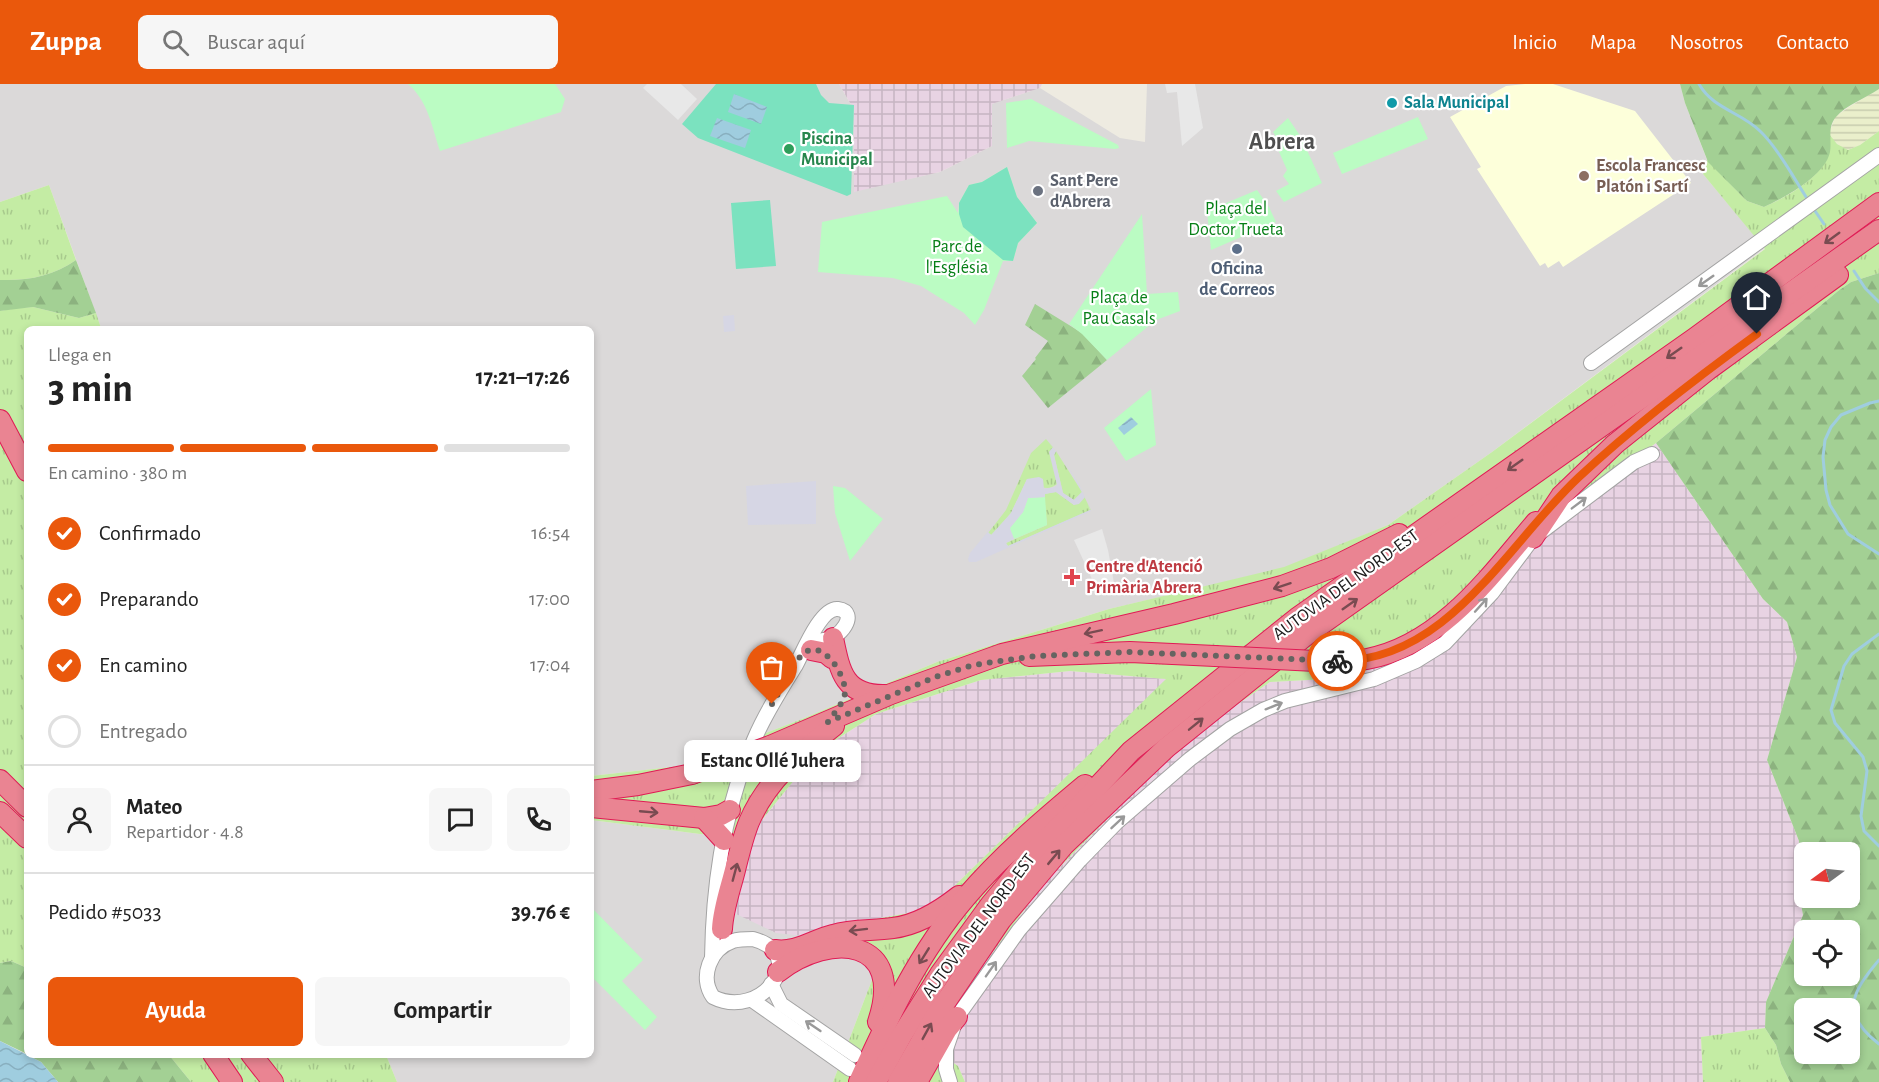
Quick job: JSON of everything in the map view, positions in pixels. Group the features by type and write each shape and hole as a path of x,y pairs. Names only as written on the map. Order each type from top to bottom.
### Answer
{"highway":[{"name":"AUTOVIA DEL NORD-EST","path":"876,1082 940,974 991,904 1042,843 1131,751 1297,618 1695,338 1879,203"},
{"name":"AUTOVIA DEL NORD-EST","path":"898,1082 934,1019 1001,920 1064,845 1166,748 1310,633 1879,230"},
{"path":"973,665 1060,654 1130,652 1346,662 1368,659 1407,645 1429,633 1471,596 1544,511 1614,444 1709,369 1879,243"},
{"path":"0,420 24,465"},
{"path":"0,437 24,479"},
{"path":"1533,538 1562,496"},
{"path":"594,791 638,785 692,774 770,746 891,694 1002,654 1282,586 1330,568 1450,510"},
{"path":"817,642 836,653 852,688 863,694 891,694"},
{"path":"817,642 832,658 845,690 844,698 828,722"},
{"path":"729,934 723,914 749,821 777,776 800,753 854,710"},
{"path":"853,1078 934,940 966,898 1015,846 1106,767 1131,751"},
{"path":"0,780 24,804"},
{"path":"594,807 704,818 721,815 730,810"},
{"path":"0,812 24,835"},
{"path":"704,818 723,840"},
{"path":"775,950 789,951 821,938 851,930 891,928 918,921 948,904 966,890 991,862 1015,846"},
{"path":"775,978 793,960 840,946 854,948 875,961 882,973 884,1000 878,1021 853,1078"},
{"path":"917,1082 946,1029 957,1017"},
{"path":"216,1058 232,1082"},
{"path":"254,1058 273,1082"}],"street":[{"path":"1592,363 1879,155"},
{"path":"950,1082 946,1069 946,1049 957,1017 1019,930 1048,896 1080,860 1155,788 1230,729 1263,710 1285,701 1374,679 1416,661 1444,643 1492,593 1533,538 1634,462 1652,454"},
{"path":"712,958 713,906 723,840 744,763 757,733 817,642"},
{"path":"713,906 729,934 728,943 712,958 707,969 708,988 713,997 736,1002 752,1000 775,978"},
{"path":"729,934 765,942 775,950 779,960 775,978 781,1004 855,1055"},
{"path":"752,1000 853,1078"}],"shaded area":[{"path":"0,84 839,84 854,110 854,191 940,172 992,146 991,104 1040,88 1120,138 1145,142 1147,84 1680,84 1707,160 1703,174 1765,248 1492,452 1388,525 1284,568 1109,609 937,662 802,719 680,766 594,776 594,326 100,326 49,185 0,202"},
{"path":"647,84 681,84 697,99 678,120 643,88"},
{"path":"839,84 1042,84 1040,88 992,104 992,146 940,172 854,192 854,110"},
{"path":"1165,84 1195,84 1203,128 1182,146 1177,92 1167,93"},
{"name":"Escola Francesc Platón i Sartí","path":"1553,84 1635,111 1691,183 1563,267 1559,261 1548,268 1545,263 1540,266 1477,169 1481,167 1450,117 1506,86"},
{"path":"1879,89 1879,131 1860,145 1848,150 1842,148 1829,134 1835,117"},
{"path":"734,315 735,331 724,332 723,316"},
{"path":"1656,443 1763,599 1787,622 1797,657 1767,760 1799,841 1794,842 1794,908 1802,908 1803,915 1801,920 1794,920 1794,936 1766,1002 1765,1028 1701,1037 1703,1082 965,1082 958,1066 929,1046 943,1019 1045,882 1131,795 1200,730 1270,682 1346,678"},
{"path":"1053,447 1056,451 1054,455 1063,493 1074,500 1082,492 1065,462 1085,497 1079,504 1074,505 1056,492 1045,494 1045,497 1028,498 1023,512 1010,528 1014,539 1006,543 1008,546 1090,510 1086,500 1091,511 976,562 969,562 970,553 1006,510 988,532 991,535 1011,513 1027,479 1039,477 1043,479 1044,489 1057,485 1049,452"},
{"path":"816,481 816,524 748,525 746,486"},
{"path":"1102,529 1114,583 1097,590 1074,540"},
{"path":"1070,671 1167,679 931,909 847,924 803,936 776,933 734,913 757,826 817,752 876,714 981,680"},
{"path":"594,820 700,834 754,838 734,913 847,924 875,972 833,1082 397,1082 387,1058 594,1058"}],"green space":[{"path":"408,84 555,84 565,99 561,112 440,151 425,106"},
{"name":"Piscina Municipal","path":"716,84 816,84 821,95 829,103 854,105 851,194 847,196 698,138 682,124"},
{"path":"1680,84 1879,84 1879,89 1851,105 1836,117 1831,129 1830,152 1827,161 1812,178 1764,207 1747,201 1708,162"},
{"path":"1031,99 1118,145 1119,148 1029,141 1007,148 1006,103"},
{"path":"1418,117 1428,139 1342,174 1333,153"},
{"path":"1288,118 1301,137 1322,183 1284,202 1276,191 1289,184 1283,176 1287,170 1273,138 1275,135 1273,132"},
{"path":"1879,131 1879,273 1851,282 1838,291 1656,443 1545,525 1397,659 1346,678 1270,682 1200,730 1131,795 1045,882 943,1019 929,1046 958,1066 965,1082 833,1082 875,972 847,924 931,909 1166,679 1070,671 981,680 876,714 817,752 757,826 754,838 700,834 594,820 594,776 680,766 802,719 937,662 1109,609 1284,567 1388,525 1492,452 1765,249 1703,174 1707,160 1747,201 1764,207 1802,186 1819,170 1829,153 1829,134 1837,144 1848,150 1860,145"},
{"name":"Parc de l'Església","path":"1007,167 1017,197 1037,223 1018,243 1013,261 1003,261 984,310 975,325 964,313 921,286 893,278 818,272 822,222 947,196 958,213 959,203 969,185 982,182"},
{"path":"1007,167 1017,197 1037,223 1018,243 1013,261 1003,260 963,227 959,214 959,203 969,185 982,182"},
{"path":"49,185 76,260 49,274 20,280 0,280 0,202"},
{"name":"Plaça del Doctor Trueta","path":"1257,190 1276,222 1211,250 1207,211"},
{"path":"770,200 776,266 736,269 731,203"},
{"name":"Plaça de Pau Casals","path":"1142,214 1147,294 1178,292 1180,311 1156,320 1107,360 1069,324"},
{"path":"76,260 96,313 79,318 33,307 0,311 0,280 20,280 49,274"},
{"path":"1879,273 1879,1082 1790,1082 1781,1064 1776,1045 1765,1028 1766,1002 1794,936 1794,986 1860,986 1860,920 1801,920 1802,908 1860,908 1860,842 1799,842 1767,760 1797,657 1787,622 1763,599 1656,443 1851,282"},
{"path":"1035,304 1082,333 1107,360 1048,408 1022,376 1048,341 1025,325"},
{"path":"33,307 79,318 96,313 100,326 24,326 24,967 11,961 0,963 0,311"},
{"path":"1151,389 1156,445 1126,461 1104,428"},
{"path":"1046,439 1053,447 1057,484 1046,488 1027,479 1011,513 992,535 988,533 1006,510 1031,453"},
{"path":"1056,451 1082,492 1074,500 1063,493 1054,455"},
{"path":"833,486 845,488 883,519 850,561 835,513"},
{"path":"1056,492 1074,505 1084,496 1091,510 1008,546 1006,543 1047,525 1044,494"},
{"path":"1045,497 1047,525 1014,539 1009,529 1023,512 1028,498"},
{"path":"594,910 643,960 622,981 657,1017 645,1030 594,979"},
{"path":"11,961 24,967 24,1053 0,1041 0,963"},
{"path":"1765,1028 1776,1045 1781,1064 1790,1082 1703,1082 1701,1037"},
{"path":"33,1058 171,1058 191,1082 58,1082 41,1062"},
{"path":"171,1058 387,1058 397,1082 191,1082"}],"water":[{"path":"734,94 767,107 761,124 728,112"},
{"path":"717,118 751,130 745,148 710,136"},
{"path":"1131,417 1138,424 1124,435 1118,428"},
{"path":"0,1041 24,1053 24,1058 33,1058 41,1062 58,1082 0,1082"}],"waterway":[{"path":"1699,84 1719,105 1760,131 1779,155 1808,200"},
{"path":"1813,208 1824,224"},
{"path":"1854,271 1865,288 1879,302"},
{"path":"1879,401 1841,415 1831,427 1825,440 1823,457 1830,505 1848,534 1879,554"},
{"path":"1879,634 1852,654 1844,666 1831,710 1835,723 1863,757 1867,771 1861,816 1864,831 1879,846"},
{"path":"1879,960 1856,993 1854,1003 1854,1013 1859,1023 1879,1044"}],"way so far":[{"path":"772,704 801,655 811,650 826,653 832,658 843,681 844,698 828,722 938,676 973,665 1007,659 1060,654 1130,652 1337,661"}],"place":[{"name":"Sala Municipal","path":"1392,103"},
{"name":"Piscina Municipal","path":"789,149"},
{"name":"Escola Francesc Platón i Sartí","path":"1584,176"},
{"name":"Sant Pere d'Abrera","path":"1038,191"},
{"name":"Oficina de Correos","path":"1237,249"},
{"name":"Centre d'Atenció Primària Abrera","path":"1072,577"},
{"name":"Estanc Ollé Juhera","path":"772,704"}],"district":[{"name":"Abrera","path":"1282,142"}],"route":[{"path":"1337,661 1368,659 1407,645 1429,633 1471,596 1544,511 1614,444 1757,334"}]}
